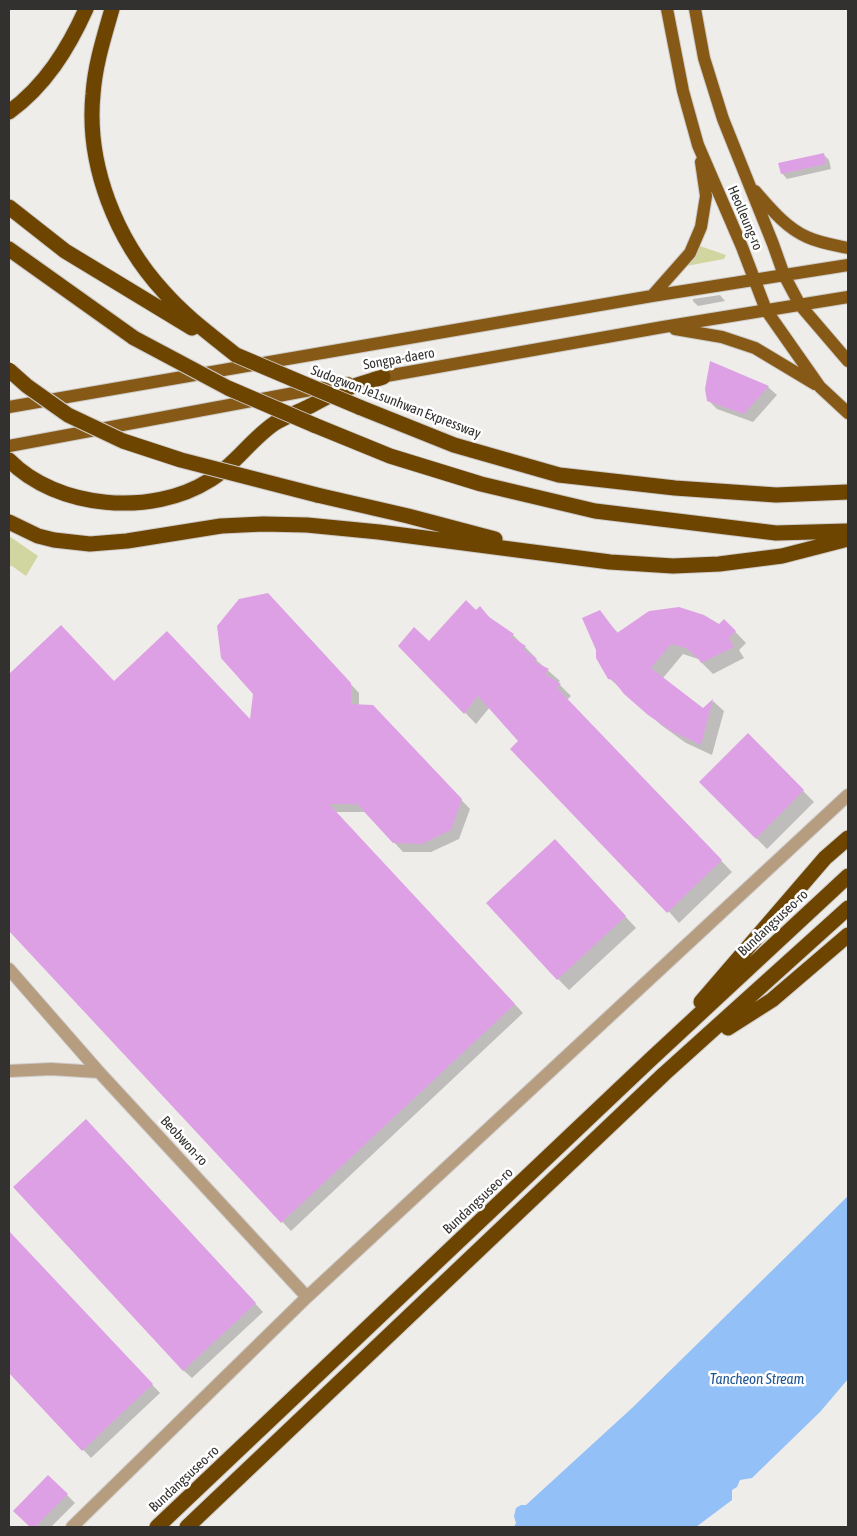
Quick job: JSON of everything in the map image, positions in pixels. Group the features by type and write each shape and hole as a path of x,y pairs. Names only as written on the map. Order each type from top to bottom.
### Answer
{"highway":[{"path":"9,112 36,89 56,65 86,9"},
{"path":"112,9 101,48 92,94 92,127 99,171 113,213 148,273 186,314 236,355"},
{"name":"Sudogwon Je1sunhwan Expressway","path":"9,207 65,251 236,355 359,408 454,445 559,475 675,488 776,495 848,492"},
{"path":"9,249 134,338 228,388 390,456 472,482 595,511 776,533 848,530"},
{"path":"9,370 27,386 68,415 123,440 180,460 408,516 554,555"},
{"path":"9,460 25,473 58,491 94,501 134,503 165,498 210,481 277,422 336,393 383,377"},
{"path":"9,522 38,536 81,543 120,542 221,526 256,524 299,525 379,532 634,564 696,566 790,554 848,539"},
{"path":"650,1060 825,858 848,838"},
{"name":"Bundangsuseo-ro","path":"157,1527 650,1060 848,876"},
{"path":"187,1527 664,1074 844,912"},
{"path":"664,1074 743,1017 772,1000 848,935"}],"main road":[{"name":"Heolleung-ro","path":"667,9 683,91 698,145 742,247 766,310 820,387 848,413"},
{"name":"Heolleung-ro","path":"695,9 704,58 713,87 784,275 800,305 848,361"},
{"path":"652,296 690,253 701,227 706,196 698,145"},
{"path":"750,185 782,220 806,236 827,244 848,248"},
{"name":"Songpa-daero","path":"9,407 652,296 848,265"},
{"name":"Songpa-daero","path":"9,446 662,327 848,296"},
{"path":"662,327 722,336 755,348 820,387"}],"street":[{"path":"72,1527 307,1297 848,795"},
{"name":"Beobwon-ro","path":"9,969 99,1072 307,1297"},
{"path":"9,1071 51,1069 99,1072"}],"green space":[{"path":"697,245 726,255 724,259 686,266"},
{"path":"9,536 38,556 26,576 12,566 9,566"}],"water":[{"name":"Tancheon Stream","path":"848,1196 848,1379 820,1412 752,1478 740,1480 737,1487 732,1490 732,1500 696,1527 514,1527 516,1523 514,1516 516,1508 526,1505 632,1408"}],"building":[{"path":"824,153 826,164 781,174 778,163"},
{"path":"710,361 769,386 744,414 707,401 705,389"},
{"path":"268,593 351,683 351,704 373,705 462,799 451,830 422,844 393,843 357,804 329,804 515,1004 281,1223 9,931 9,674 61,625 114,681 167,631 250,719 253,694 221,658 217,626 239,599"},
{"path":"466,600 476,610 480,606 489,617 514,634 511,637 526,646 523,649 537,659 535,662 549,669 545,674 561,684 557,688 722,860 667,913 510,749 518,741 478,696 464,714 398,646 414,627 429,641"},
{"path":"679,607 704,615 719,624 724,619 736,631 729,638 734,647 701,663 686,648 671,644 651,668 703,708 713,699 701,745 673,732 648,715 624,694 613,680 608,679 596,658 596,650 582,618 600,610 617,633 649,611"},
{"path":"748,733 804,790 756,839 699,782"},
{"path":"555,839 626,916 557,980 486,903"},
{"path":"86,1119 256,1303 183,1371 13,1187"},
{"path":"9,1231 153,1384 82,1451 9,1373"},
{"path":"48,1475 68,1494 35,1527 30,1527 13,1511"}]}
